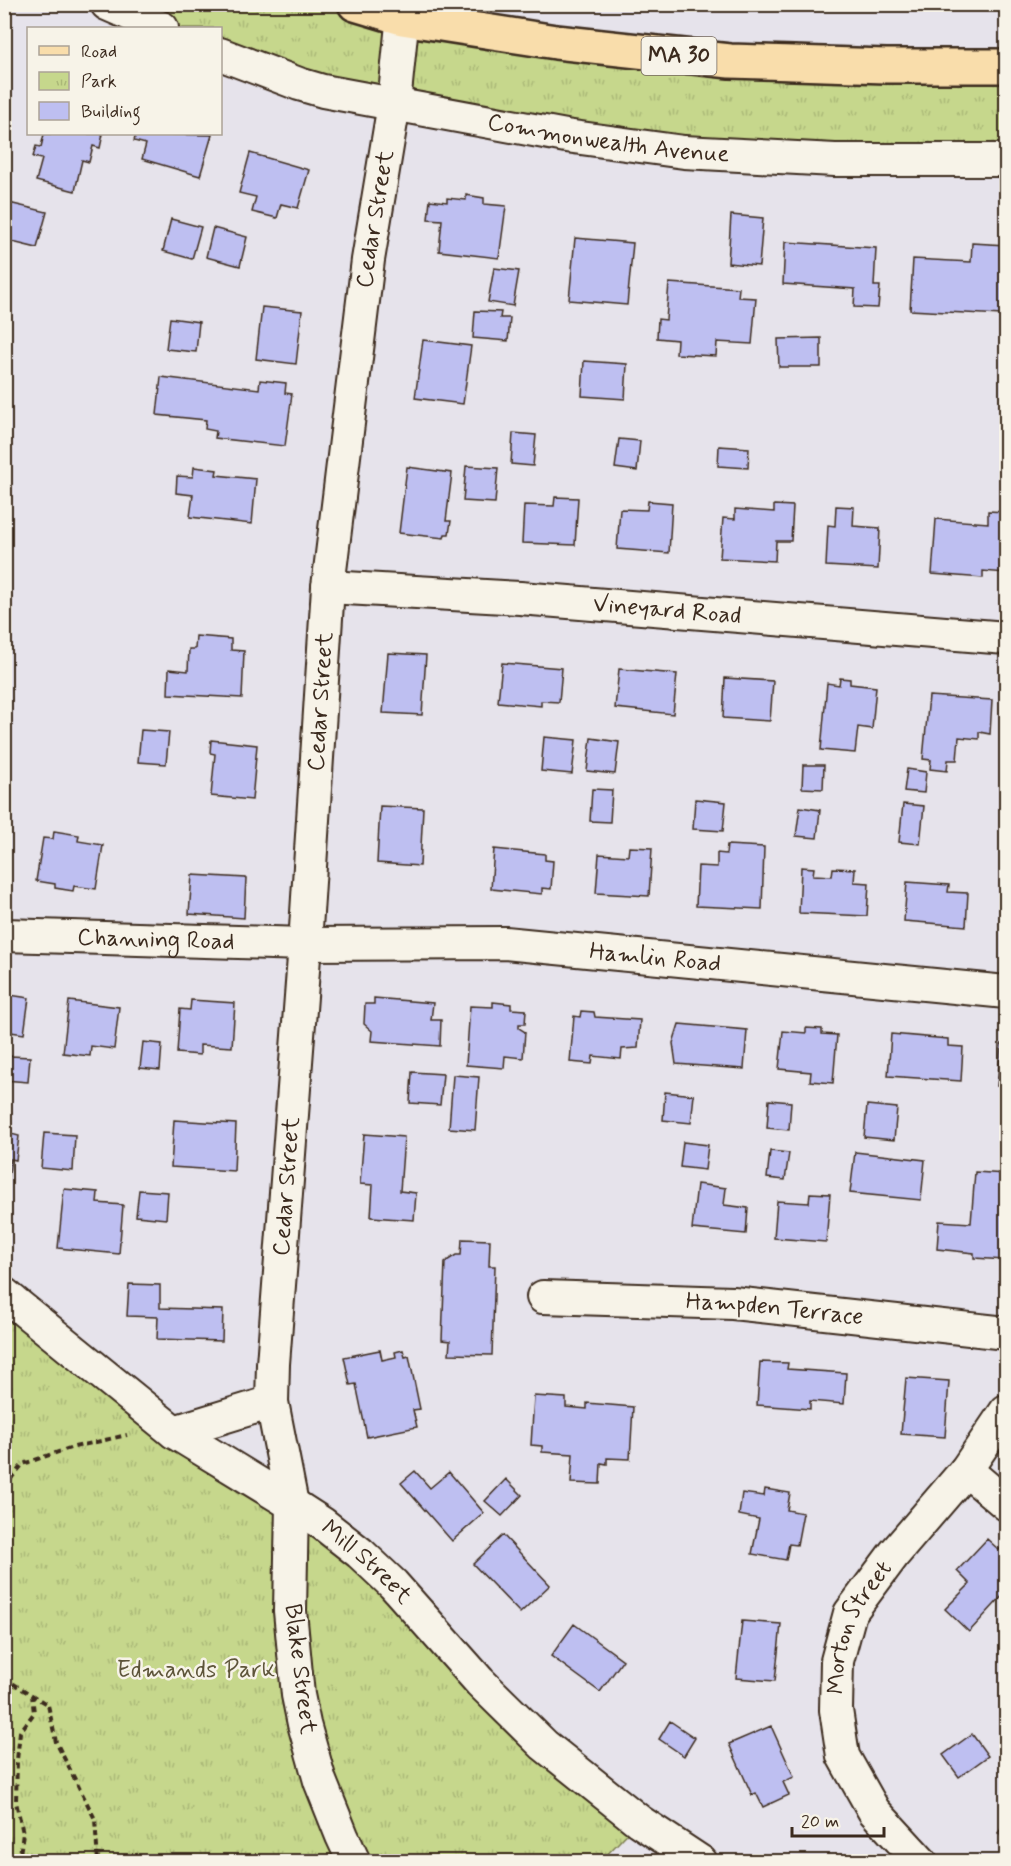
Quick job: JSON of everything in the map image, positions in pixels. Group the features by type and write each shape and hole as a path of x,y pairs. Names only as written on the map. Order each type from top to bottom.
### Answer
{"main road":[{"name":"MA 30","path":"355,4 403,11 556,42 730,61 886,66 1006,66"}],"street":[{"path":"107,4 160,27"},
{"name":"Cedar Street","path":"292,1504 272,1402 273,1364 305,944 328,587 368,260 394,104 403,11"},
{"name":"Commonwealth Avenue","path":"222,55 323,91 566,136 684,152 835,160 1006,160"},
{"name":"Vineyard Road","path":"328,587 520,598 1006,638"},
{"name":"Channing Road","path":"4,935 305,944"},
{"name":"Hamlin Road","path":"305,944 505,943 1006,992"},
{"name":"Mill Street","path":"4,1294 162,1424 323,1524 360,1553 385,1576 480,1682 544,1744 639,1821 702,1862"},
{"name":"Hampden Terrace","path":"543,1297 733,1303 1006,1333"},
{"path":"162,1424 272,1402"},
{"name":"Morton Street","path":"921,1862 874,1811 843,1756 836,1710 837,1661 850,1613 894,1554 966,1470 1006,1411"},
{"path":"966,1470 1006,1504"},
{"name":"Blake Street","path":"292,1504 290,1611 298,1695 320,1781 354,1862"}],"path":[{"path":"4,1487 23,1464 70,1448 118,1438 162,1424"},
{"path":"4,1678 48,1705 56,1742 95,1818 98,1862"},
{"path":"19,1862 23,1833 16,1802 17,1760 20,1732 34,1713 32,1695"}],"green space":[{"path":"107,5 355,5 556,42 1006,66 1006,160 684,152 222,54 222,27 160,27"},
{"name":"Edmands Park","path":"4,1294 292,1504 639,1821 601,1861 5,1861"}],"building":[{"path":"44,135 103,135 100,148 93,146 89,162 82,160 75,191 36,181 42,159 33,157 36,146 41,147"},
{"path":"136,135 212,135 200,176 142,159 146,144 134,141"},
{"path":"250,153 309,170 298,208 281,204 277,218 252,212 256,197 239,193"},
{"path":"466,195 484,198 484,204 506,206 499,258 439,251 442,220 428,219 430,200 447,202 447,198 466,200"},
{"path":"9,203 47,212 37,248 4,240 4,218"},
{"path":"731,215 763,218 759,266 728,263"},
{"path":"171,219 201,227 192,259 163,251"},
{"path":"213,228 247,237 240,266 206,257"},
{"path":"575,238 633,243 627,305 569,300"},
{"path":"785,242 876,248 874,286 880,286 878,308 854,307 855,289 783,284"},
{"path":"972,243 1006,245 1002,315 910,310 913,259 971,262"},
{"path":"494,268 519,271 513,306 488,302"},
{"path":"669,283 739,288 738,297 756,298 752,344 717,342 716,356 676,354 677,340 657,338 658,319 666,320"},
{"path":"262,307 302,311 296,364 256,359"},
{"path":"475,311 501,312 500,318 510,318 508,341 473,338"},
{"path":"170,318 199,322 196,352 166,349"},
{"path":"821,338 821,367 779,367 778,339"},
{"path":"423,340 471,346 463,404 415,398"},
{"path":"584,361 627,364 625,399 582,396"},
{"path":"161,377 259,389 260,380 286,383 285,393 292,394 285,446 215,438 216,431 205,429 206,420 157,415"},
{"path":"513,433 536,435 533,466 511,464"},
{"path":"619,439 640,441 637,471 615,468"},
{"path":"719,446 749,448 748,468 718,466"},
{"path":"466,466 498,468 495,503 463,501"},
{"path":"194,467 217,470 216,475 256,479 252,524 190,517 193,495 176,493 177,476 193,477"},
{"path":"407,467 452,473 446,521 451,521 449,534 445,534 444,538 399,533"},
{"path":"555,497 578,498 575,545 522,543 524,505 554,506"},
{"path":"648,501 672,503 669,553 617,549 620,509 647,510"},
{"path":"774,505 793,506 791,541 776,541 775,561 720,558 723,518 735,519 735,509 774,512"},
{"path":"836,506 854,507 853,526 880,528 878,569 826,566 828,525 835,526"},
{"path":"988,511 1006,512 1006,573 983,571 983,578 932,574 936,519 988,523"},
{"path":"196,636 231,639 231,650 244,651 242,698 168,694 169,669 188,671 189,649 195,649"},
{"path":"388,653 426,655 422,715 383,713"},
{"path":"502,663 562,668 559,702 541,701 541,706 498,702"},
{"path":"619,669 677,674 673,714 615,708"},
{"path":"725,678 773,681 770,721 723,718"},
{"path":"840,678 850,679 850,684 876,687 872,729 858,727 855,753 821,750 827,683 839,685"},
{"path":"929,696 992,700 990,734 979,732 979,739 959,737 957,760 948,760 947,771 930,769 931,760 923,759"},
{"path":"141,730 169,732 166,764 138,762"},
{"path":"544,737 576,740 572,774 541,771"},
{"path":"591,738 619,742 615,774 587,771"},
{"path":"211,740 257,745 252,800 211,796 215,754 210,753"},
{"path":"803,765 824,765 823,789 802,788"},
{"path":"907,769 926,772 924,793 904,791"},
{"path":"592,789 612,790 610,822 590,821"},
{"path":"695,799 726,802 723,831 693,829"},
{"path":"903,804 924,806 920,844 899,842"},
{"path":"380,806 423,808 420,866 377,863"},
{"path":"800,807 820,810 817,838 796,836"},
{"path":"1005,824 1006,851 1003,851"},
{"path":"54,831 79,835 78,841 103,845 96,889 74,886 73,891 55,888 55,884 36,881 43,838 53,839"},
{"path":"727,845 764,847 762,909 696,906 698,866 717,867 717,853 726,854"},
{"path":"629,847 652,848 649,896 596,893 599,854 628,856"},
{"path":"494,849 545,854 545,860 553,861 551,889 542,888 542,894 491,889"},
{"path":"801,867 814,868 813,875 832,876 833,868 855,869 854,882 869,883 867,916 799,913"},
{"path":"192,875 246,878 244,918 189,914"},
{"path":"907,882 949,885 948,892 968,893 966,926 904,921"},
{"path":"4,989 10,990 9,995 29,998 24,1034 4,1031"},
{"path":"374,998 433,1003 431,1020 441,1020 440,1046 371,1041 372,1031 364,1024 365,1004 374,1004"},
{"path":"191,1000 235,1003 232,1047 200,1045 200,1055 177,1053 180,1009 190,1010"},
{"path":"69,1001 119,1007 114,1049 91,1046 90,1056 63,1053"},
{"path":"493,1002 511,1004 511,1009 526,1010 525,1024 519,1024 519,1028 525,1032 523,1058 505,1056 504,1068 466,1065 470,1006 493,1007"},
{"path":"581,1011 594,1012 595,1017 640,1020 638,1048 622,1049 621,1059 593,1056 592,1064 570,1062 574,1016 580,1017"},
{"path":"679,1024 747,1030 744,1069 676,1064 673,1043"},
{"path":"806,1028 822,1029 822,1034 837,1035 833,1083 810,1081 811,1072 779,1069 783,1031 806,1033"},
{"path":"891,1034 948,1039 948,1046 963,1047 961,1081 888,1076"},
{"path":"143,1042 162,1044 160,1070 140,1068"},
{"path":"1001,1044 1006,1044 1006,1087 997,1086"},
{"path":"10,1056 30,1057 28,1082 4,1080 4,1067 9,1068"},
{"path":"412,1072 443,1074 440,1105 410,1103"},
{"path":"453,1075 479,1077 475,1130 449,1128"},
{"path":"665,1092 694,1095 691,1123 663,1120"},
{"path":"769,1100 791,1102 789,1130 767,1128"},
{"path":"867,1105 897,1108 894,1140 864,1137"},
{"path":"174,1120 236,1124 234,1171 171,1167"},
{"path":"4,1128 11,1129 11,1134 19,1136 16,1160 11,1159 8,1182 4,1182"},
{"path":"44,1133 75,1135 73,1171 41,1168"},
{"path":"364,1134 404,1137 400,1191 416,1193 414,1220 371,1217 373,1185 360,1184"},
{"path":"683,1142 708,1145 705,1170 680,1167"},
{"path":"770,1151 789,1153 785,1180 767,1178"},
{"path":"855,1152 925,1160 921,1200 850,1193"},
{"path":"975,1172 1006,1174 1005,1260 974,1258 974,1253 937,1249 939,1221 971,1223"},
{"path":"697,1184 726,1188 724,1205 748,1208 746,1234 692,1229"},
{"path":"64,1189 98,1192 97,1203 123,1205 119,1254 58,1248"},
{"path":"139,1190 168,1192 166,1219 136,1216"},
{"path":"810,1193 830,1194 826,1242 774,1238 777,1201 809,1203"},
{"path":"462,1239 490,1240 489,1266 495,1266 492,1355 449,1354 450,1341 442,1340 445,1262 456,1255 461,1255"},
{"path":"129,1284 160,1285 160,1308 223,1310 222,1341 157,1339 158,1317 127,1316"},
{"path":"380,1350 382,1360 396,1357 395,1352 403,1350 405,1357 409,1356 420,1409 413,1410 417,1427 367,1437 356,1384 350,1385 344,1357"},
{"path":"760,1362 788,1363 787,1369 846,1373 844,1404 810,1401 810,1409 757,1405"},
{"path":"906,1378 949,1381 945,1437 901,1434"},
{"path":"534,1396 566,1398 566,1407 587,1409 587,1403 633,1407 630,1459 607,1458 607,1464 601,1463 600,1484 571,1483 573,1454 542,1452 542,1446 531,1445"},
{"path":"415,1471 430,1488 449,1472 484,1513 452,1541 401,1483"},
{"path":"506,1479 522,1495 502,1516 485,1501"},
{"path":"765,1489 790,1493 787,1510 803,1513 797,1545 789,1544 786,1560 752,1554 759,1519 739,1515 742,1493 764,1496"},
{"path":"503,1535 550,1585 520,1613 473,1564"},
{"path":"987,1539 999,1550 1004,1544 1006,1546 1006,1592 969,1632 945,1609 970,1584 957,1571"},
{"path":"742,1621 781,1624 775,1681 736,1678"},
{"path":"574,1624 623,1660 600,1692 551,1656"},
{"path":"670,1721 695,1738 684,1756 659,1739"},
{"path":"771,1726 794,1777 783,1782 789,1795 763,1807 756,1793 752,1795 729,1744"},
{"path":"972,1734 988,1756 959,1777 943,1755"},
{"path":"1006,1823 1006,1840 998,1833"}]}
